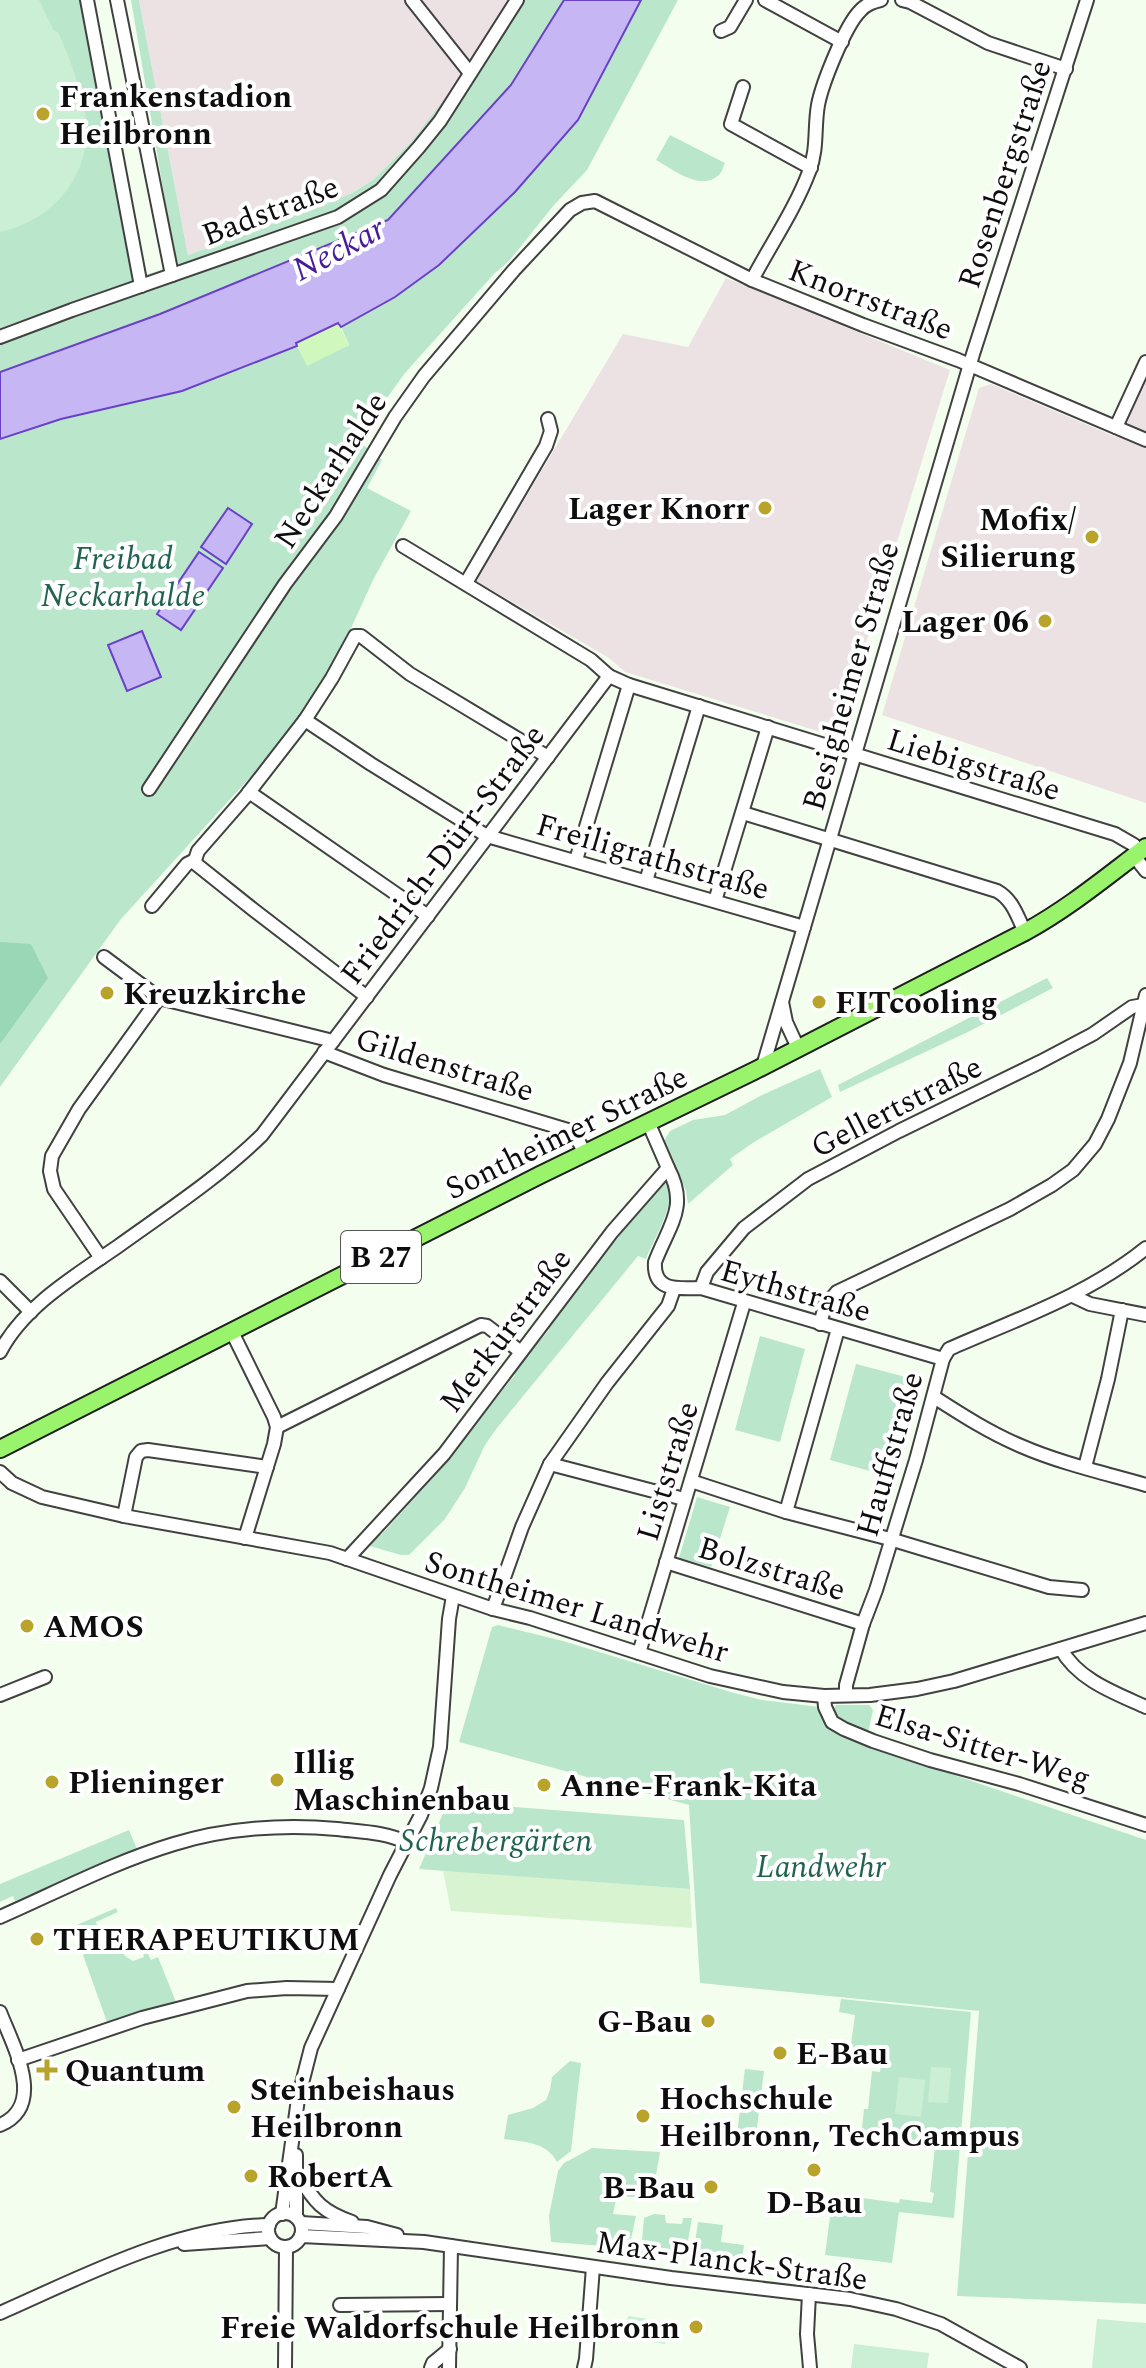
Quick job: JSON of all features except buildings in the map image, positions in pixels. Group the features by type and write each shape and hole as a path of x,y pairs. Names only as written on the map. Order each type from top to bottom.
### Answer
{"main road":[{"name":"Sontheimer Straße","path":"0,1449 1025,932 1082,898 1140,852"}],"street":[{"path":"87,0 141,286"},
{"path":"117,0 172,275"},
{"path":"412,0 470,73"},
{"name":"Badstraße","path":"0,337 338,217 360,205 381,190 440,121 517,0"},
{"path":"721,31 730,27 746,0"},
{"path":"765,0 842,42"},
{"path":"752,280 811,168 821,91 842,42 862,8 881,0"},
{"path":"902,0 988,43 1066,69"},
{"name":"Rosenbergstraße","path":"969,365 1087,0"},
{"path":"743,87 731,124 811,168"},
{"name":"Knorrstraße","path":"582,203 595,201 752,280 969,365 1146,440"},
{"name":"Neckarhalde","path":"149,789 285,584 336,516 395,417 424,376 514,270 570,210 582,203"},
{"path":"1116,427 1146,362"},
{"name":"Besigheimer Straße","path":"763,1066 969,365"},
{"path":"466,583 546,446 551,431 548,419"},
{"name":"Liebigstraße","path":"403,546 591,660 609,676 629,685 1115,834 1140,852 1146,871"},
{"path":"367,997 255,911 196,864 195,860 198,851 305,720 355,636 361,636 426,685 548,757"},
{"name":"Friedrich-Dürr-Straße","path":"0,1352 31,1312 48,1296 235,1161 278,1117 609,676"},
{"path":"576,860 629,685"},
{"path":"646,881 699,706"},
{"name":"Freiligrathstraße","path":"305,720 487,836 804,927"},
{"path":"715,901 768,727"},
{"path":"249,792 428,916"},
{"path":"743,813 997,891 1012,904 1025,932"},
{"path":"152,906 187,864 195,860"},
{"name":"Gildenstraße","path":"104,957 159,998 333,1041"},
{"path":"101,1258 54,1189 50,1171 52,1156 79,1109 159,998"},
{"path":"820,1324 825,1306 837,1292 1010,1209 1073,1170 1095,1144 1108,1119 1130,1063 1144,1000"},
{"name":"Gellertstraße","path":"701,1288 707,1272 744,1228 808,1179 1040,1062 1103,1028 1144,1000"},
{"path":"782,1002 786,1022 798,1048"},
{"name":"Gildenstraße","path":"324,1052 384,1075 571,1131 585,1153"},
{"path":"648,1122 668,1168"},
{"name":"Eythstraße","path":"668,1168 676,1182 678,1203 654,1267 662,1282 674,1289 701,1288 943,1359"},
{"name":"Merkurstraße","path":"347,1559 444,1454 612,1232 668,1168"},
{"name":"Hauffstraße","path":"846,1695 863,1624 876,1590 943,1359 949,1349 1073,1296 1117,1270 1146,1248"},
{"path":"0,1281 31,1312"},
{"path":"493,1609 522,1527 550,1464 607,1383 668,1306 674,1289"},
{"path":"1073,1296 1090,1304 1146,1315"},
{"name":"Liststraße","path":"639,1653 744,1303"},
{"path":"1085,1467 1122,1310"},
{"path":"277,1427 481,1325 487,1326 521,1352"},
{"path":"786,1512 838,1329"},
{"path":"232,1332 277,1427 245,1538"},
{"path":"934,1397 1021,1446 1146,1485"},
{"path":"124,1516 136,1457 141,1451 267,1467"},
{"path":"550,1464 684,1499"},
{"name":"Sontheimer Landwehr","path":"0,1472 12,1483 42,1497 124,1516 310,1548 493,1609 740,1684 783,1692 824,1696 870,1695 934,1685 1146,1623"},
{"path":"691,1481 786,1512 1058,1589 1082,1590"},
{"name":"Bolzstraße","path":"666,1562 863,1624"},
{"path":"295,2116 299,2225 295,2244 286,2247 276,2245 270,2231 274,2217 282,2214 295,2116 311,2048 431,1788 440,1747 453,1596"},
{"path":"1061,1649 1068,1662 1080,1672 1146,1707"},
{"path":"0,1695 45,1677"},
{"name":"Elsa-Sitter-Weg","path":"824,1696 832,1722 865,1738 1146,1825"},
{"path":"0,1917 155,1850 219,1834 313,1827 383,1834 408,1843"},
{"path":"18,2060 142,2018 233,1994 272,1988 338,1989"},
{"path":"0,2012 25,2087 24,2103 17,2114 0,2125"},
{"path":"297,2172 310,2196 328,2213 367,2227"},
{"name":"Max-Planck-Straße","path":"282,2214 299,2225 593,2267 850,2299 918,2315 970,2339 1020,2368"},
{"name":"Max-Planck-Straße","path":"299,2225 367,2227 424,2242"},
{"path":"0,2313 66,2283 201,2233 270,2231"},
{"path":"449,2368 451,2246"},
{"path":"285,2368 286,2247"},
{"path":"584,2368 593,2267"},
{"path":"809,2294 807,2334 810,2368"},
{"path":"340,2305 450,2304"},
{"path":"431,2368 450,2349"}],"shaded area":[{"name":"Frankenstadion Heilbronn","path":"0,0 39,0 54,31 58,32 74,72 89,142 86,142 76,174 58,201 32,220 0,232"},
{"path":"139,0 521,0 478,67 374,179 333,201 188,255"},
{"path":"726,278 950,370 837,737 625,672 609,658 476,581 623,334 688,347"},
{"path":"1146,364 1146,803 882,715 979,388 991,384 1116,437"},
{"path":"0,942 31,944 48,978 0,1044"},
{"path":"443,1870 690,1889 692,1928 451,1911"},
{"path":"931,2067 951,2068 948,2103 928,2102"},
{"path":"899,2077 925,2080 921,2117 895,2114"},
{"path":"628,2316 668,2322 665,2344 625,2338"},
{"path":"1097,2319 1146,2323 1146,2368 1092,2368"},
{"path":"854,2344 929,2353 927,2368 851,2368"}],"green space":[{"path":"0,0 81,0 133,279 176,265 131,0 139,0 188,255 333,201 374,179 413,140 445,98 478,67 521,0 564,0 511,85 388,220 160,314 0,372"},
{"name":"Freibad Neckarhalde","path":"641,0 678,0 587,170 509,261 405,373 357,440 382,460 367,488 411,511 373,580 337,659 293,727 121,919 0,1087 0,439 61,419 182,391 297,346 307,365 349,345 341,327 395,297 439,265 515,192 578,120"},
{"path":"670,135 725,163 720,174 712,180 695,180 656,160"},
{"path":"1047,978 1053,988 840,1092 838,1085"},
{"path":"820,1069 832,1097 730,1159 733,1165 688,1204 686,1191 664,1141 670,1131 693,1120 725,1115"},
{"path":"667,1178 670,1186 668,1207 646,1259 638,1256 497,1428 445,1519 409,1555 370,1546 368,1543 377,1532 381,1535 442,1468 439,1465 489,1400 493,1402 515,1375 512,1371 534,1340 538,1343 549,1330 545,1327 575,1286 579,1289 589,1276 586,1273 617,1239 660,1180"},
{"path":"760,1336 805,1349 780,1442 735,1430"},
{"path":"856,1364 906,1377 877,1473 830,1460"},
{"path":"697,1497 730,1507 711,1567 679,1558"},
{"name":"Landwehr","path":"498,1625 563,1641 734,1693 762,1700 820,1707 840,1731 839,1736 1146,1840 1146,2304 957,2296 979,2011 700,1983 689,1805 459,1742 492,1627"},
{"path":"836,1705 869,1705 873,1710 868,1733 837,1720 832,1711"},
{"name":"Schrebergärten","path":"448,1802 684,1820 690,1889 419,1869"},
{"path":"129,1830 137,1849 15,1901 13,1896 0,1902 0,1884"},
{"path":"116,1908 118,1912 96,1922 103,1941 82,1951 72,1927"},
{"path":"114,1939 125,1956 133,1961 144,1957 143,1953 147,1952 151,1960 158,1957 176,2002 107,2022 83,1955"},
{"path":"841,1999 971,2012 954,2218 899,2212 892,2263 825,2255 833,2194 899,2203 900,2199 932,2203 934,2193 930,2192 935,2147 861,2138 872,2071 880,2072 882,2056 850,2051 855,2015 839,2012"},
{"path":"570,2061 581,2063 571,2151 557,2162 541,2147 504,2139 508,2115 533,2108 546,2100 552,2077"},
{"path":"745,2069 764,2071 756,2136 737,2134"},
{"path":"592,2148 660,2152 652,2198 617,2196 613,2214 636,2216 629,2248 551,2242 549,2216 558,2171 564,2163"},
{"path":"654,2214 665,2215 666,2223 682,2224 683,2218 692,2218 685,2257 641,2252 644,2218"},
{"path":"698,2222 723,2225 721,2242 744,2245 742,2262 693,2256"}],"sand":[{"path":"338,323 349,345 307,366 296,343"}],"water":[{"name":"Neckar","path":"564,0 641,0 578,120 515,192 439,265 395,297 341,327 338,323 296,343 297,346 182,391 61,419 0,439 0,372 160,314 388,220 511,85"},
{"path":"228,508 252,524 226,564 201,547"},
{"path":"199,552 223,568 181,630 157,614"},
{"path":"142,631 161,677 127,691 108,645"}],"place":[{"name":"Frankenstadion Heilbronn","path":"43,114"},
{"name":"Lager Knorr","path":"765,508"},
{"name":"Mofix/ Silierung","path":"1092,537"},
{"name":"Lager 06","path":"1045,621"},
{"name":"Kreuzkirche","path":"107,993"},
{"name":"FITcooling","path":"819,1002"},
{"name":"AMOS","path":"27,1626"},
{"name":"Illig Maschinenbau","path":"277,1780"},
{"name":"Plieninger","path":"52,1782"},
{"name":"Anne-Frank-Kita","path":"544,1785"},
{"name":"THERAPEUTIKUM","path":"37,1939"},
{"name":"G-Bau","path":"708,2021"},
{"name":"E-Bau","path":"780,2053"},
{"name":"Quantum","path":"47,2070"},
{"name":"Steinbeishaus Heilbronn","path":"234,2107"},
{"name":"Hochschule Heilbronn, TechCampus","path":"643,2116"},
{"name":"D-Bau","path":"814,2170"},
{"name":"RobertA","path":"251,2176"},
{"name":"B-Bau","path":"711,2187"},
{"name":"Freie Waldorfschule Heilbronn","path":"696,2327"}]}
